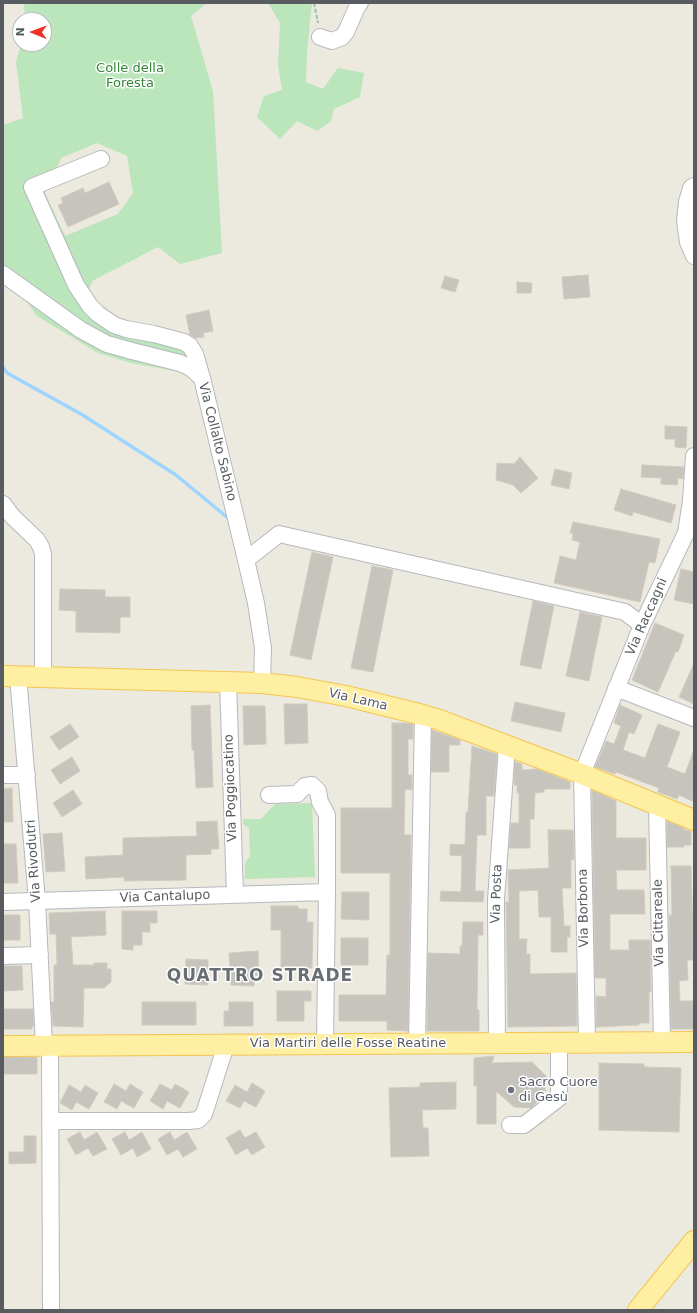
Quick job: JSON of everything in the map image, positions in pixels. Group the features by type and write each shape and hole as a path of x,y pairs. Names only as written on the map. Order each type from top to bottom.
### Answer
{"main road":[{"name":"Via Lama","path":"11,676 228,681 262,683 317,690 424,715 582,774 694,820"},
{"name":"Via Martiri delle Fosse Reatine","path":"3,1046 694,1042"},
{"path":"638,1310 694,1241"}],"street":[{"path":"320,37 332,41 342,37 360,3"},
{"path":"101,158 32,187 76,285 94,310 114,325 184,342 190,346 195,354 202,378"},
{"path":"694,186 691,188 687,202 685,220 688,242 694,256"},
{"name":"Via Collalto Sabino","path":"3,274 80,330 107,344 132,352 180,363 191,368 202,378 256,603 263,648 262,683"},
{"name":"Via Raccagni","path":"582,774 642,625 690,529 694,456"},
{"path":"3,504 12,516 42,546 44,554 43,677"},
{"path":"246,560 279,534 625,612 642,625"},
{"name":"Via Rivodutri","path":"11,676 27,775 47,1046 50,1121 51,1310"},
{"name":"Via Poggiocatino","path":"228,681 235,895"},
{"path":"616,688 694,718"},
{"path":"417,1044 424,715"},
{"name":"Via Posta","path":"497,1043 496,900 507,746"},
{"name":"Via Borbona","path":"582,774 587,1042"},
{"path":"3,775 27,775"},
{"path":"269,795 297,794 305,786 312,786 318,791 320,802 327,815 325,1044"},
{"name":"Via Cittareale","path":"656,804 662,1042"},
{"name":"Via Cantalupo","path":"3,902 327,892"},
{"path":"3,956 40,955"},
{"path":"510,1125 524,1125 559,1098 559,1042"},
{"path":"50,1121 198,1120 204,1114 226,1045"}],"path":[{"path":"314,3 320,37"}],"green space":[{"name":"Colle della Foresta","path":"24,3 207,3 191,16 213,91 222,253 180,264 158,247 92,281 84,303 183,349 188,360 180,372 131,363 98,353 37,316 3,268 3,125 23,118 16,62 19,52 52,52 52,12 25,12","holes":["97,143 127,156 133,193 118,214 65,236 45,193 61,158"]},
{"path":"268,3 312,3 307,52 306,82 323,89 338,68 364,73 360,97 334,109 331,121 317,131 297,121 280,139 257,117 264,96 282,90 278,66 280,23"},
{"path":"312,803 315,877 245,879 245,863 250,856 249,828 243,824 243,819 261,819 275,804"}],"building":[{"path":"109,182 119,204 68,227 58,205 63,203 61,198 83,188 85,193"},
{"path":"588,275 590,297 564,299 562,277"},
{"path":"445,276 459,280 455,292 441,288"},
{"path":"517,282 532,283 531,293 517,293"},
{"path":"209,310 213,331 203,333 204,337 196,338 190,335 186,315"},
{"path":"665,426 687,427 686,448 675,447 675,439 665,439"},
{"path":"520,457 538,478 521,493 513,485 496,480 497,463 514,464"},
{"path":"642,465 684,467 683,479 678,478 677,485 661,484 661,478 641,477"},
{"path":"555,469 572,473 569,489 551,485"},
{"path":"621,489 676,505 671,523 633,512 632,516 614,510"},
{"path":"573,522 660,539 655,563 649,562 640,602 554,583 560,556 576,560 580,542 572,540 573,533 570,533"},
{"path":"312,552 333,557 311,660 290,655"},
{"path":"372,566 393,570 373,672 351,668"},
{"path":"681,569 694,572 694,604 674,600"},
{"path":"60,589 105,590 105,597 130,597 130,617 120,617 120,633 76,632 76,611 59,610"},
{"path":"533,601 554,606 541,669 520,665"},
{"path":"580,612 602,617 589,681 566,676"},
{"path":"655,623 684,635 678,652 676,651 658,692 632,680"},
{"path":"694,663 694,704 679,697"},
{"path":"515,702 565,713 561,732 511,721"},
{"path":"284,704 307,704 308,743 285,744"},
{"path":"210,705 213,787 196,788 194,750 192,750 191,706"},
{"path":"620,705 642,715 634,734 629,732 623,750 645,758 658,724 680,732 667,767 685,774 694,752 694,802 679,795 677,799 658,792 659,788 616,772 615,774 595,767 606,741 614,744 621,726 614,723"},
{"path":"243,706 265,706 266,744 244,745"},
{"path":"392,723 413,724 413,739 408,739 408,775 412,775 412,790 405,789 404,835 411,835 408,1031 387,1030 387,1021 339,1021 339,995 386,995 387,955 390,955 390,873 341,873 341,808 392,808"},
{"path":"70,724 79,737 59,750 50,737"},
{"path":"432,730 460,740 460,745 449,745 449,772 431,772"},
{"path":"472,746 497,754 494,796 486,796 486,835 477,835 475,891 484,891 483,902 440,901 441,891 461,892 462,856 450,855 450,844 465,845 466,812 468,812"},
{"path":"72,757 80,771 60,784 51,770"},
{"path":"515,762 522,764 522,770 537,769 570,782 570,789 544,789 544,792 535,793 534,819 530,819 530,848 509,848 511,823 519,823 519,793 517,793 517,785 514,785"},
{"path":"12,788 13,822 3,822 3,789"},
{"path":"73,790 82,804 62,817 53,803"},
{"path":"592,790 616,801 616,838 646,838 646,870 616,870 617,890 644,890 645,914 610,914 610,950 629,950 629,940 650,940 651,992 649,992 649,1023 639,1023 639,1025 596,1027 596,996 606,997 606,978 595,978"},
{"path":"217,821 219,849 211,849 211,854 186,855 186,880 124,881 124,877 86,879 85,857 123,855 123,838 197,836 196,822"},
{"path":"667,821 684,828 684,830 691,831 691,845 684,845 684,847 667,847"},
{"path":"548,830 573,830 574,859 571,860 571,888 562,888 564,926 570,926 570,937 567,937 567,952 551,952 551,917 539,917 538,890 519,891 519,939 527,939 526,954 530,954 530,974 576,973 577,1026 508,1027 506,902 509,902 508,870 549,868"},
{"path":"62,833 65,871 46,872 43,834"},
{"path":"3,844 16,844 18,883 3,883"},
{"path":"671,866 691,866 693,960 687,960 688,980 679,981 680,1001 694,1001 694,1029 671,1029 669,915 672,915"},
{"path":"342,892 369,892 369,920 341,919"},
{"path":"271,906 298,906 298,909 307,909 307,922 313,922 312,968 281,968 281,930 271,930"},
{"path":"105,911 106,935 71,937 73,965 94,965 94,963 107,963 107,969 111,969 111,982 104,988 84,988 83,1027 53,1026 51,1002 54,1002 54,965 57,965 56,934 50,934 49,913"},
{"path":"122,911 157,911 157,923 150,923 150,932 142,932 142,945 133,945 133,950 122,949"},
{"path":"3,915 20,915 20,940 3,940"},
{"path":"463,922 483,922 483,935 478,935 477,1010 479,1010 479,1031 427,1031 428,953 460,954 460,946 462,946"},
{"path":"341,938 368,938 368,965 341,965"},
{"path":"258,951 259,975 254,976 254,986 231,985 229,953"},
{"path":"186,959 208,960 208,985 185,984"},
{"path":"3,966 22,966 23,990 3,991"},
{"path":"277,991 311,991 311,1001 304,1001 304,1021 277,1021"},
{"path":"142,1002 196,1002 196,1025 142,1025"},
{"path":"229,1002 253,1002 253,1026 224,1026 224,1011 229,1011"},
{"path":"3,1009 33,1009 34,1026 32,1026 32,1029 3,1029"},
{"name":"Sacro Cuore di Gesù","path":"494,1056 492,1063 532,1062 546,1076 545,1094 531,1108 514,1107 496,1091 496,1124 477,1124 477,1086 474,1086 474,1058"},
{"path":"3,1057 37,1057 37,1074 3,1074"},
{"path":"599,1063 644,1064 644,1067 681,1068 679,1132 599,1130"},
{"path":"456,1082 456,1109 422,1110 423,1128 428,1128 429,1156 391,1157 389,1088 420,1087 420,1083"},
{"path":"252,1083 265,1091 256,1107 244,1101 240,1108 226,1101 235,1085 247,1092"},
{"path":"114,1084 126,1091 130,1084 143,1092 134,1108 121,1101 117,1109 104,1102"},
{"path":"160,1084 172,1090 175,1084 189,1092 180,1108 167,1101 163,1109 150,1101"},
{"path":"69,1085 81,1092 85,1085 98,1093 89,1109 76,1102 72,1110 60,1103"},
{"path":"240,1130 245,1138 256,1132 265,1147 252,1155 247,1148 236,1155 226,1138"},
{"path":"80,1132 84,1140 97,1132 107,1149 93,1156 88,1148 76,1155 67,1139"},
{"path":"125,1132 129,1140 142,1132 151,1149 137,1157 133,1148 121,1155 112,1139"},
{"path":"170,1132 174,1140 187,1132 197,1149 183,1157 178,1149 167,1155 158,1139"},
{"path":"24,1136 36,1136 36,1163 9,1164 9,1152 24,1152"}],"waterway":[{"path":"3,367 7,373 81,414 176,475 228,518"}],"place":[{"name":"Sacro Cuore di Gesù","path":"511,1090"}],"district":[{"name":"QUATTRO STRADE","path":"260,977"}]}
